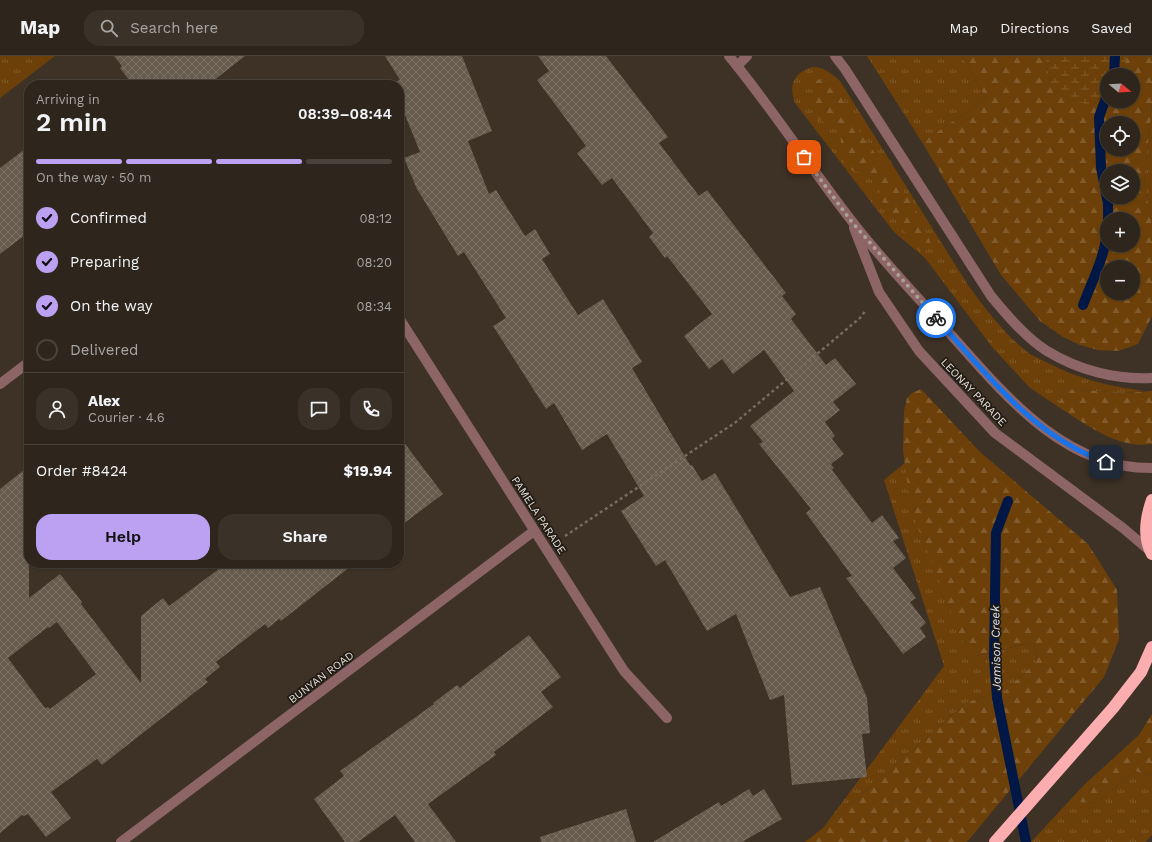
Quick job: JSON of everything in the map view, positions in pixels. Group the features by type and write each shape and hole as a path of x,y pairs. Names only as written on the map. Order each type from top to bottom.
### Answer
{"highway":[{"path":"1151,553 1146,532 1147,513 1152,500"},
{"path":"995,842 1112,708 1141,672 1152,647"}],"street":[{"name":"LEONAY PARADE","path":"729,56 851,221 1010,400 1049,432 1071,446 1096,458 1116,465 1152,468"},
{"path":"737,66 747,56"},
{"path":"835,56 850,76 991,296 1015,324 1046,350 1063,360 1100,372 1122,377 1152,378"},
{"name":"LEONAY PARADE","path":"851,221 879,292 919,351 995,432 1123,528 1151,553"},
{"name":"PAMELA PARADE","path":"404,326 624,671 667,718"},
{"path":"0,384 24,366"},
{"name":"BUNYAN ROAD","path":"121,842 534,531"}],"path":[{"path":"546,549 736,422 860,318 879,292"}],"green space":[{"path":"0,56 55,56 0,98"},
{"path":"867,56 962,56 986,99 922,142"},
{"path":"962,56 1045,56 1050,82 1092,106 1100,97 1100,108 1140,108 1140,68 1123,68 1127,56 1152,56 1152,104 1144,182 1152,225 1152,316 1138,344 1118,351 1098,350 1080,345 1063,337 1040,321 1001,275 922,142 986,99"},
{"path":"1045,56 1127,56 1123,68 1100,68 1100,97 1092,106 1066,98 1050,82"},
{"path":"812,67 827,71 840,81 968,285 995,320 1018,344 1026,351 1059,369 1082,378 1118,387 1144,391 1124,393 1066,389 1057,406 1029,387 993,348 925,258 894,232 795,103 792,90 794,80 801,73"},
{"path":"816,79 834,82 855,126 909,199 931,244 920,252 881,200 876,177 853,171 844,162 840,136 837,129 818,119 809,104"},
{"path":"1152,104 1152,225 1144,182"},
{"path":"921,389 980,452 1088,544 1117,590 1119,639 1104,677 967,842 805,842 967,702 1005,691 1037,661 1034,642 976,656 963,643 911,510 903,451 904,411 907,398 912,393"},
{"path":"1066,389 1124,393 1152,391 1152,444 1139,445 1114,439 1102,434 1057,406"},
{"path":"911,458 977,656 1034,642 1037,661 1005,691 967,702 823,828 944,666 884,480"},
{"path":"1152,714 1152,776 1135,771 1096,803 1078,802 1084,785 1139,735"},
{"path":"1135,771 1152,776 1152,835 1146,842 1031,842 1084,785 1078,802 1096,803"}],"building":[{"path":"114,56 245,56 214,80 129,80 120,68 122,66"},
{"path":"385,56 462,56 492,131 468,141 489,194 496,190 525,236 535,229 550,254 542,259 578,315 603,299 642,362 632,368 690,465 692,465 702,481 715,473 790,597 820,587 867,698 870,733 862,734 867,777 792,785 784,695 770,700 736,614 707,631 665,560 656,566 621,511 644,496 607,434 582,450 554,403 546,409 493,326 506,318 464,252 458,256 417,189 404,158 420,152 404,112 404,80 400,80"},
{"path":"538,56 606,56 668,137 659,143 699,196 707,190 786,293 782,296 796,314 791,319 826,365 835,358 856,384 833,402 840,410 825,422 835,436 832,439 844,454 831,464 834,468 832,470 872,523 882,515 899,538 893,541 906,558 893,568 916,598 910,602 926,623 920,628 926,637 903,654 846,578 852,576 806,513 811,509 759,444 763,442 750,426 794,391 764,350 733,374 722,359 709,369 684,336 712,314 667,256 665,258 649,237 653,233 612,178 602,185 577,153 586,146 537,80 549,71"},
{"path":"24,150 24,236 0,254 0,168"},
{"path":"404,443 443,494 404,523"},
{"path":"24,470 24,568 29,568 29,598 60,574 141,683 141,616 163,598 169,606 220,568 349,568 281,621 279,619 268,628 265,624 216,662 220,667 205,679 208,682 102,765 97,759 51,792 71,818 46,837 28,814 24,816 22,815 0,833 0,489","holes":["57,622 96,674 50,709 48,707 45,708 8,658 48,627 49,628"]},
{"path":"529,635 561,677 541,692 553,707 494,752 496,755 428,804 456,842 415,842 395,815 358,842 345,842 314,799 344,776 340,771 434,704 433,703 457,685 460,688"},
{"path":"749,789 753,796 764,789 782,819 742,842 653,842 719,802 721,806"},
{"path":"626,809 636,842 541,842 540,837"}],"waterway":[{"name":"Jamison Creek","path":"1114,68 1115,56"},
{"name":"Jamison Creek","path":"1102,108 1099,117 1101,167 1108,204 1108,212"},
{"name":"Jamison Creek","path":"1083,305 1103,252"},
{"name":"Jamison Creek","path":"1008,501 996,533 994,658 997,698 1026,842"}],"way so far":[{"path":"804,157 851,221 936,318"}],"route":[{"path":"936,318 1010,400 1049,432 1071,446 1106,462"}]}
